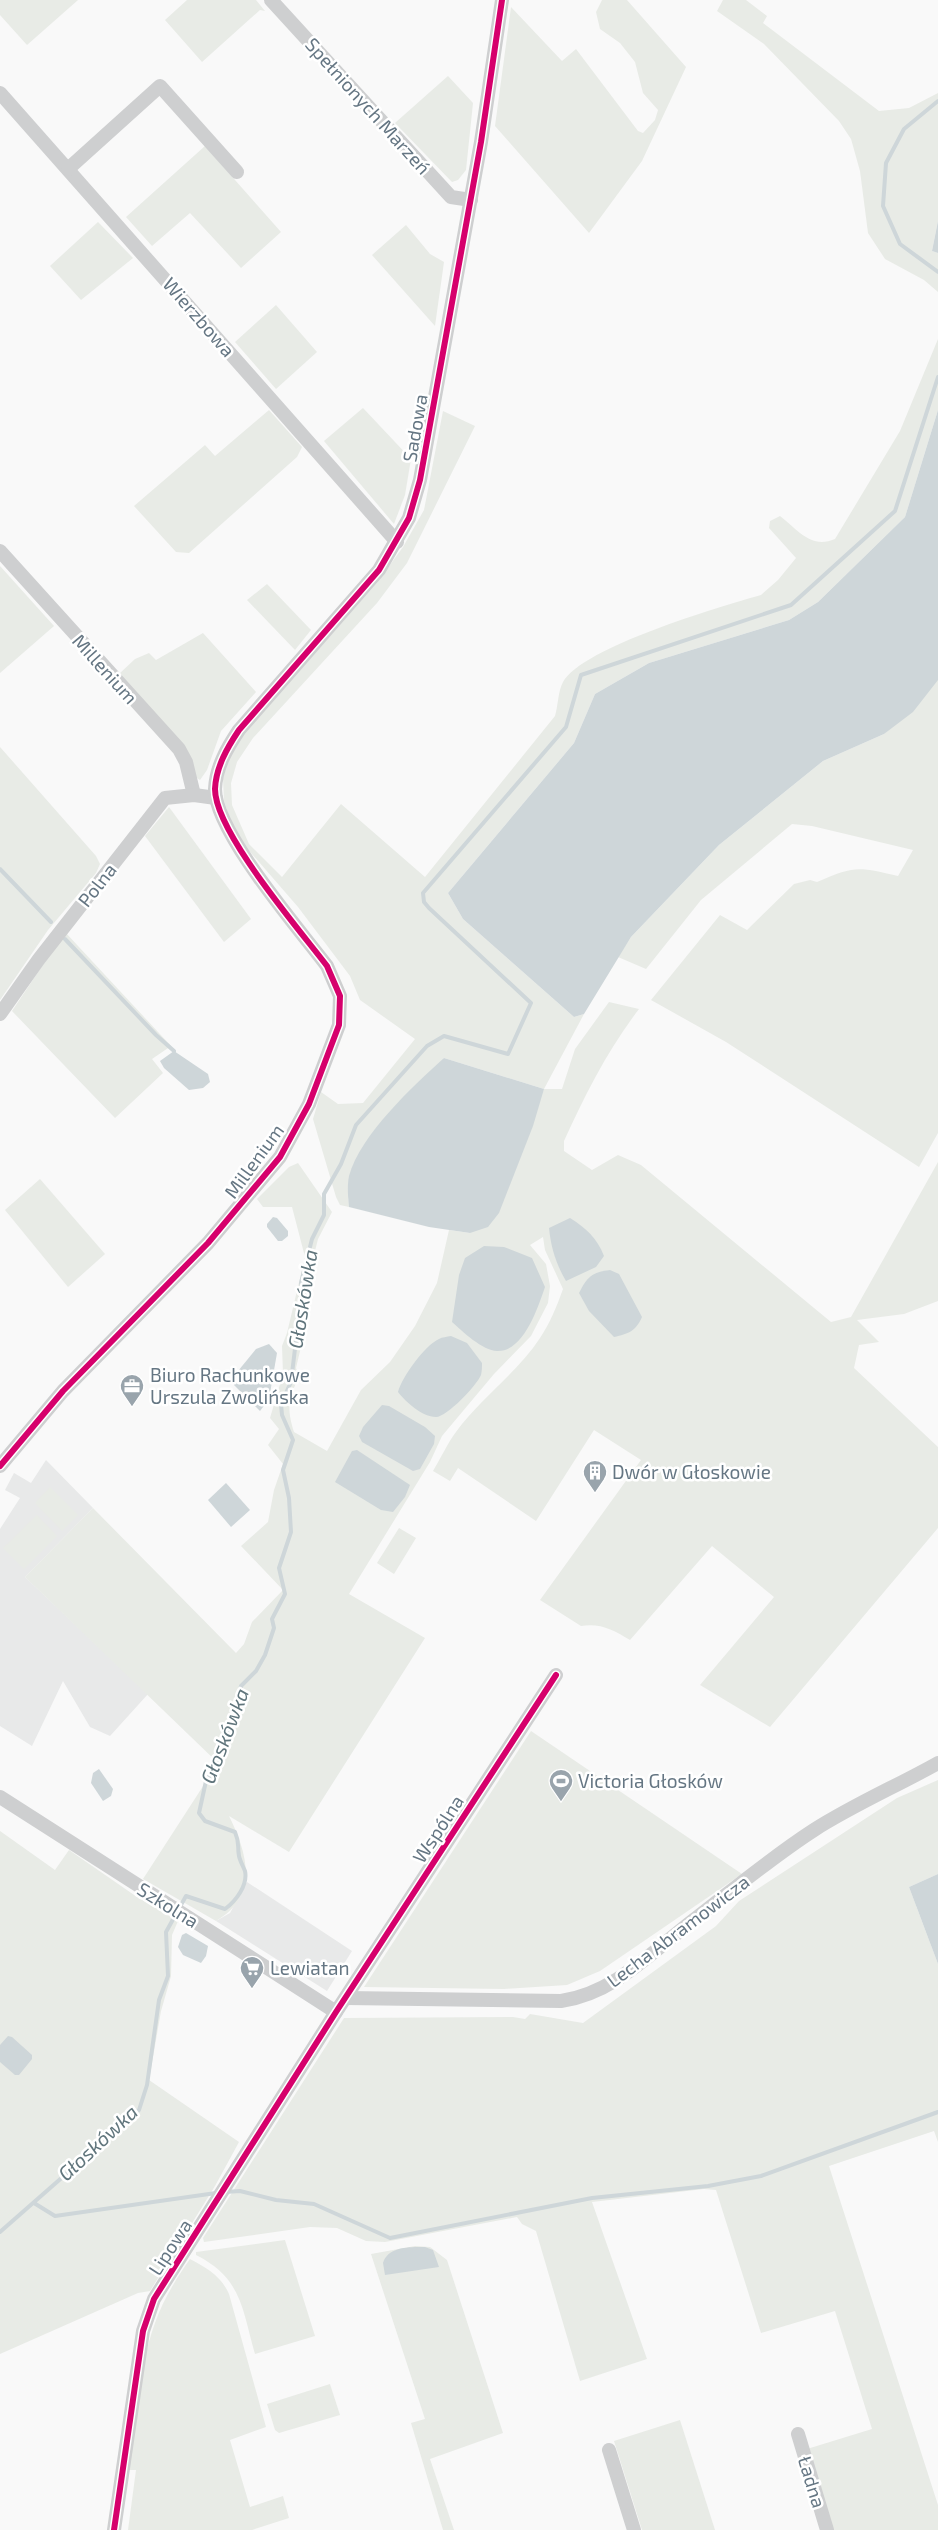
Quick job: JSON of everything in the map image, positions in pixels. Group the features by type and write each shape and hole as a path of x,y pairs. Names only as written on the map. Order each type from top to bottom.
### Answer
{"street":[{"name":"Spełnionych Marzeń","path":"271,0 451,197 471,200"},
{"name":"Sadowa","path":"216,798 216,779 220,764 239,730 372,578 397,542 409,518 418,489 471,200 502,0"},
{"path":"68,169 160,86 237,172"},
{"name":"Wierzbowa","path":"0,93 397,542"},
{"name":"Millenium","path":"0,551 179,749 186,762 194,795"},
{"name":"Polna","path":"0,1014 39,959 165,798 194,795 216,798"},
{"name":"Millenium","path":"0,1466 63,1390 208,1243 271,1170 301,1120 336,1034 341,1004 331,973 232,837 221,817 216,798"},
{"name":"Wspólna","path":"346,1998 556,1675"},
{"name":"Lecha Abramowicza","path":"346,1998 561,2001 587,1996 602,1990 628,1972 752,1875 815,1830 938,1763"},
{"name":"Szkolna","path":"0,1798 336,2012"},
{"path":"336,2012 346,1998"},
{"name":"Lipowa","path":"114,2530 142,2331 147,2316 170,2273 230,2182 336,2012"},
{"name":"Ładna","path":"798,2434 827,2530"},
{"path":"609,2450 634,2530"}],"shaded area":[{"path":"0,0 78,0 27,45 0,15"},
{"path":"187,0 256,0 265,11 260,10 202,62 165,20"},
{"path":"602,0 627,0 686,67 642,161 589,233 495,126 511,7 562,61 576,49 638,131 643,133 655,120 658,110 643,93 635,62 620,43 600,29 596,12"},
{"path":"723,0 746,0 767,16 763,23 879,111 909,108 938,93 938,221 932,251 938,253 938,292 924,280 885,259 868,233 860,171 851,139 839,121 764,44 717,11"},
{"path":"448,76 473,103 466,170 458,180 452,182 395,123"},
{"path":"205,146 281,232 241,268 190,213 152,246 126,217"},
{"path":"938,221 938,253 932,251"},
{"path":"98,222 133,258 81,300 50,266"},
{"path":"406,225 430,254 444,262 435,326 372,255"},
{"path":"276,305 317,352 276,389 235,342"},
{"path":"938,339 938,410 905,517 818,602 789,620 649,663 595,694 574,743 448,893 463,919 574,1017 584,1014 544,1089 444,1058 348,1192 349,1207 340,1205 313,1119 321,1092 338,1104 363,1103 415,1039 360,1000 350,976 298,907 245,846 232,825 224,801 223,779 229,757 239,739 376,584 403,547 424,510 443,411 475,426 407,563 377,603 253,738 237,762 231,783 232,805 249,844 282,877 341,804 425,877 555,716 561,686 576,669 596,655 623,642 685,619 761,595 778,580 796,558 769,528 770,521 780,516 799,533 812,540 819,542 835,539 900,431"},
{"path":"363,408 411,459 405,495 394,524 324,441"},
{"path":"269,410 302,447 297,457 189,553 176,552 134,506 205,445 215,456"},
{"path":"938,410 938,680 913,712 884,734 823,761 719,845 631,937 584,1014 574,1017 463,919 448,893 574,743 595,694 649,663 789,620 818,602 905,517"},
{"path":"0,566 54,626 0,673"},
{"path":"267,584 311,630 295,650 247,600"},
{"path":"203,633 256,692 221,731 207,770 200,780 194,776 118,675 135,659 149,653 156,660"},
{"path":"938,678 938,1133 919,1167 726,1042 651,1000 720,915 747,930 794,884 810,880 817,882 849,870 857,869 898,876 913,850 812,826 792,824 701,900 646,969 618,957 631,937 719,845 823,761 884,734"},
{"path":"0,747 96,856 100,864 96,873 48,930 0,1000"},
{"path":"169,807 251,919 224,942 145,836"},
{"path":"65,932 171,1046 152,1059 163,1073 115,1118 12,1011"},
{"path":"609,1002 639,1009 607,1057 589,1089 564,1141 564,1151 592,1170 618,1155 641,1165 831,1322 851,1317 938,1162 938,1301 904,1314 857,1320 879,1342 859,1345 854,1368 938,1447 938,1528 770,1727 700,1685 774,1597 712,1546 630,1640 607,1628 588,1625 581,1626 540,1600 641,1460 594,1430 536,1521 458,1468 450,1481 433,1471 456,1432 476,1408 531,1351 553,1314 563,1289 545,1250 543,1237 530,1245 546,1264 550,1286 548,1303 531,1336 494,1374 442,1436 430,1462 349,1594 425,1638 289,1852 229,1816 241,1845 246,1873 244,1887 239,1899 230,1911 216,1921 143,1879 218,1763 25,1577 93,1508 236,1653 244,1644 252,1622 283,1590 241,1546 268,1522 274,1490 283,1464 268,1445 279,1429 270,1418 283,1374 282,1346 287,1333 305,1257 292,1207 263,1207 257,1199 289,1167 298,1163 332,1212 318,1239 313,1259 306,1326 296,1368 299,1376 291,1397 289,1409 294,1432 327,1451 361,1390 390,1362 415,1326 437,1283 449,1230 470,1233 544,1089 562,1089 575,1049"},
{"path":"174,1051 208,1074 210,1082 203,1088 189,1090 164,1068 160,1061"},
{"path":"444,1058 544,1089 533,1126 499,1213 488,1227 470,1233 429,1227 349,1207 349,1176 364,1144 389,1112"},
{"path":"40,1179 105,1254 68,1287 5,1210"},
{"path":"273,1217 277,1218 288,1231 288,1236 282,1241 278,1241 267,1227 267,1224"},
{"path":"570,1218 590,1234 604,1256 596,1267 566,1281 554,1256 549,1228"},
{"path":"484,1246 504,1247 532,1258 545,1287 534,1316 522,1336 507,1349 497,1351 485,1348 452,1322 459,1275 465,1258"},
{"path":"610,1270 619,1274 642,1317 637,1326 631,1331 614,1337 589,1311 579,1293 591,1276"},
{"path":"451,1336 467,1343 482,1363 481,1375 468,1393 447,1412 441,1416 431,1416 415,1408 398,1392 409,1370 421,1354 433,1342 440,1338"},
{"path":"269,1344 277,1353 269,1399 260,1411 234,1385 234,1376 256,1349"},
{"path":"382,1405 389,1406 425,1427 435,1436 434,1444 420,1469 413,1471 362,1442 359,1436 363,1427"},
{"path":"357,1450 410,1485 405,1497 393,1512 381,1510 335,1482 352,1451"},
{"path":"46,1460 93,1508 25,1577 148,1694 110,1736 90,1727 63,1681 32,1746 0,1726 0,1529 20,1498 5,1490 14,1473 31,1483"},
{"path":"226,1483 250,1510 231,1527 208,1500"},
{"path":"50,1487 78,1515 62,1531 35,1503"},
{"path":"37,1515 57,1536 24,1569 3,1548"},
{"path":"399,1528 416,1538 394,1574 377,1563"},
{"name":"Victoria Głosków","path":"531,1731 742,1874 600,1971 567,1985 504,1989 364,1987"},
{"path":"99,1769 113,1789 111,1796 103,1801 91,1783 93,1773"},
{"path":"938,1780 938,1874 909,1887 938,1964 938,2142 934,2131 829,2166 938,2505 938,2530 833,2530 807,2449 872,2429 835,2311 761,2333 716,2190 704,2189 592,2202 647,2359 580,2381 536,2231 522,2224 517,2217 385,2242 366,2241 337,2228 310,2227 204,2242 203,2238 344,2018 513,2017 525,2019 530,2014 583,2023 716,1926 739,1901 897,1798"},
{"path":"0,1831 55,1870 69,1850 137,1897 178,1921 172,1935 171,1976 161,2011 149,2080 239,2142 215,2186 150,2291 138,2293 0,2354"},
{"path":"938,1874 938,1964 909,1887"},
{"path":"247,1882 352,1951 327,1991 216,1921 230,1913"},
{"path":"186,1933 208,1946 206,1956 201,1963 183,1955 178,1947 182,1935"},
{"path":"8,2036 12,2037 32,2055 32,2059 19,2075 15,2075 0,2062 0,2045"},
{"path":"285,2240 315,2336 255,2354 238,2296 223,2274 196,2255 196,2252"},
{"path":"415,2246 430,2247 447,2260 503,2433 430,2459 454,2530 443,2530 411,2423 425,2419 371,2254"},
{"path":"425,2247 433,2250 439,2267 385,2275 383,2263 390,2253 395,2250"},
{"path":"190,2259 218,2277 229,2294 266,2427 230,2440 250,2507 283,2496 289,2518 252,2530 128,2530 136,2470 129,2470 145,2358 162,2306"},
{"path":"330,2384 340,2415 279,2433 275,2430 267,2404"},
{"path":"680,2420 715,2530 642,2530 614,2441"}],"waterway":[{"path":"938,101 904,129 886,163 883,206 900,244 938,272"},
{"name":"Głoskówka","path":"0,2232 139,2110 147,2085 159,2000 168,1976 166,1932 186,1896 225,1909 237,1897 245,1882 245,1871 239,1858 235,1832 205,1821 199,1813 206,1781 220,1761 241,1686 256,1671 265,1655 274,1628 272,1619 285,1594 279,1568 291,1532 289,1498 283,1470 293,1440 282,1415 281,1404 291,1382 297,1332 303,1320 306,1300 301,1283 312,1239 324,1215 324,1194 341,1164 356,1125 427,1046 444,1036 508,1054 531,1003 429,908 424,902 423,893 566,727 581,675 791,605 895,511 938,377"},
{"path":"0,869 51,922"},
{"path":"65,939 156,1035 174,1051"},
{"path":"225,2192 240,2191 276,2200 314,2204 390,2238 592,2198 708,2186 761,2176 938,2112"},
{"path":"34,2203 55,2216 216,2193"}],"cycle path":[{"path":"0,1466 63,1391 208,1243 280,1157 309,1104 339,1025 340,996 327,966 260,880 229,830 219,807 215,789 217,773 230,744 239,730 379,570 409,518 420,480 481,142 502,0"},
{"path":"114,2530 143,2331 154,2299 336,2012 556,1675"}],"place":[{"name":"Biuro Rachunkowe Urszula Zwolińska","path":"132,1407"},
{"name":"Dwór w Głoskowie","path":"595,1493"},
{"name":"Victoria Głosków","path":"561,1802"},
{"name":"Lewiatan","path":"252,1989"}]}
